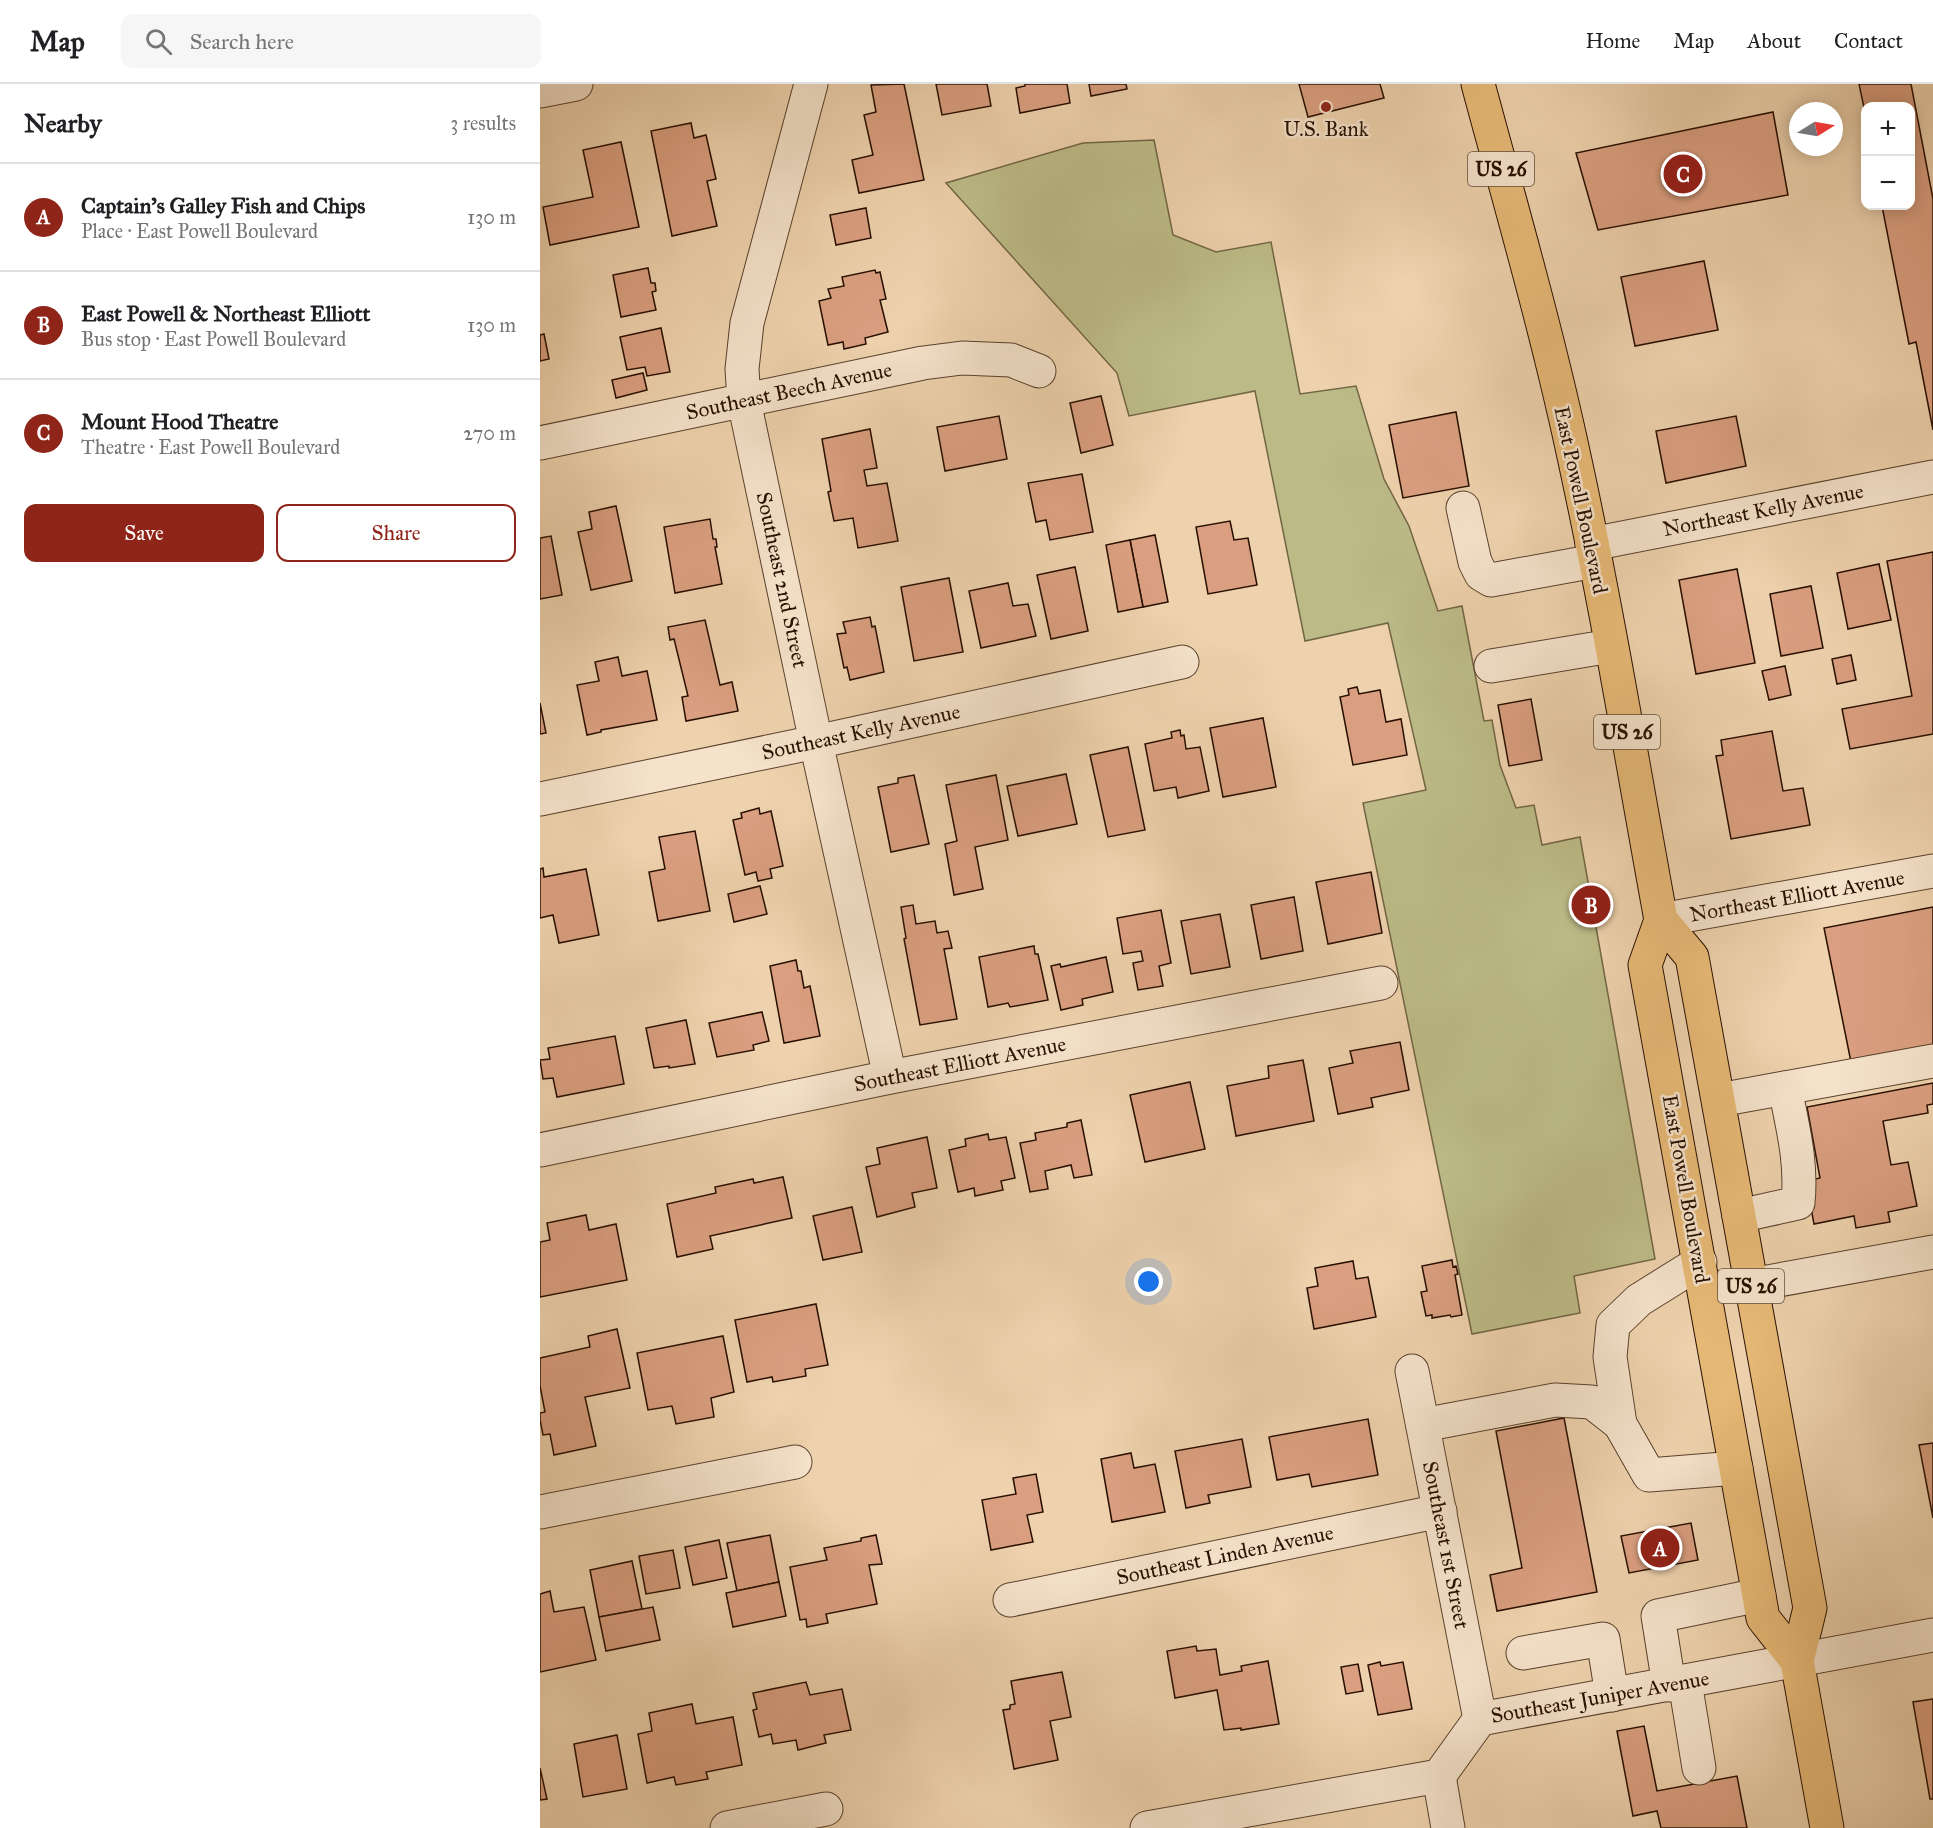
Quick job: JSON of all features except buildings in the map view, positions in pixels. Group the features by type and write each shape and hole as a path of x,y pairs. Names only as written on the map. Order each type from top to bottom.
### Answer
{"main road":[{"name":"East Powell Boulevard","path":"1478,84 1550,352 1594,552 1661,920 1692,957 1810,1608 1797,1661 1827,1828"},
{"name":"East Powell Boulevard","path":"1661,920 1645,965 1763,1618 1797,1661"},
{"path":"1676,1128 1695,1158 1707,1184 1723,1258 1729,1271 1744,1284 1751,1285"}],"street":[{"path":"540,91 576,84"},
{"name":"Southeast 2nd Street","path":"810,84 747,322 742,369 744,401 890,1077"},
{"name":"Southeast Beech Avenue","path":"540,443 924,363 962,358 1011,360 1039,371"},
{"name":"Northeast Kelly Avenue","path":"1463,508 1475,562 1481,574 1491,580 1594,552 1933,477"},
{"path":"1491,666 1611,646"},
{"name":"Southeast Kelly Avenue","path":"540,799 816,742 1182,662"},
{"name":"Northeast Elliott Avenue","path":"1661,920 1933,871"},
{"name":"Southeast Elliott Avenue","path":"540,1150 890,1077 1381,983"},
{"path":"1719,1100 1933,1061"},
{"path":"1739,1216 1798,1203 1799,1158 1785,1088"},
{"path":"1751,1285 1933,1252"},
{"path":"1700,1262 1640,1300 1613,1324 1610,1357 1620,1424 1649,1475 1736,1467"},
{"name":"Southeast 1st Street","path":"1412,1371 1480,1719"},
{"path":"1423,1425 1555,1400 1592,1402 1620,1424"},
{"path":"540,1512 795,1462"},
{"name":"Southeast Linden Avenue","path":"1010,1599 1440,1511"},
{"path":"1699,1768 1658,1616 1759,1595"},
{"name":"Southeast Juniper Avenue","path":"1438,1776 1480,1719 1933,1635"},
{"path":"1523,1653 1603,1639 1612,1695"},
{"path":"1147,1828 1272,1816 1438,1776 1448,1828"},
{"path":"727,1828 826,1809"}],"shaded area":[{"path":"1154,140 1173,235 1216,252 1271,242 1300,394 1356,386 1384,479 1409,526 1438,611 1462,606 1484,721 1492,720 1500,765 1516,808 1534,805 1542,845 1580,837 1655,1259 1574,1276 1580,1313 1472,1334 1363,803 1426,790 1388,623 1305,641 1255,391 1129,416 1117,373 946,183 1083,143"}],"place":[{"name":"U.S. Bank","path":"1326,107"},
{"name":"Mount Hood Theatre","path":"1683,174"},
{"name":"East Powell & Northeast Elliott","path":"1591,905"},
{"name":"Captain's Galley Fish and Chips","path":"1660,1548"}]}
